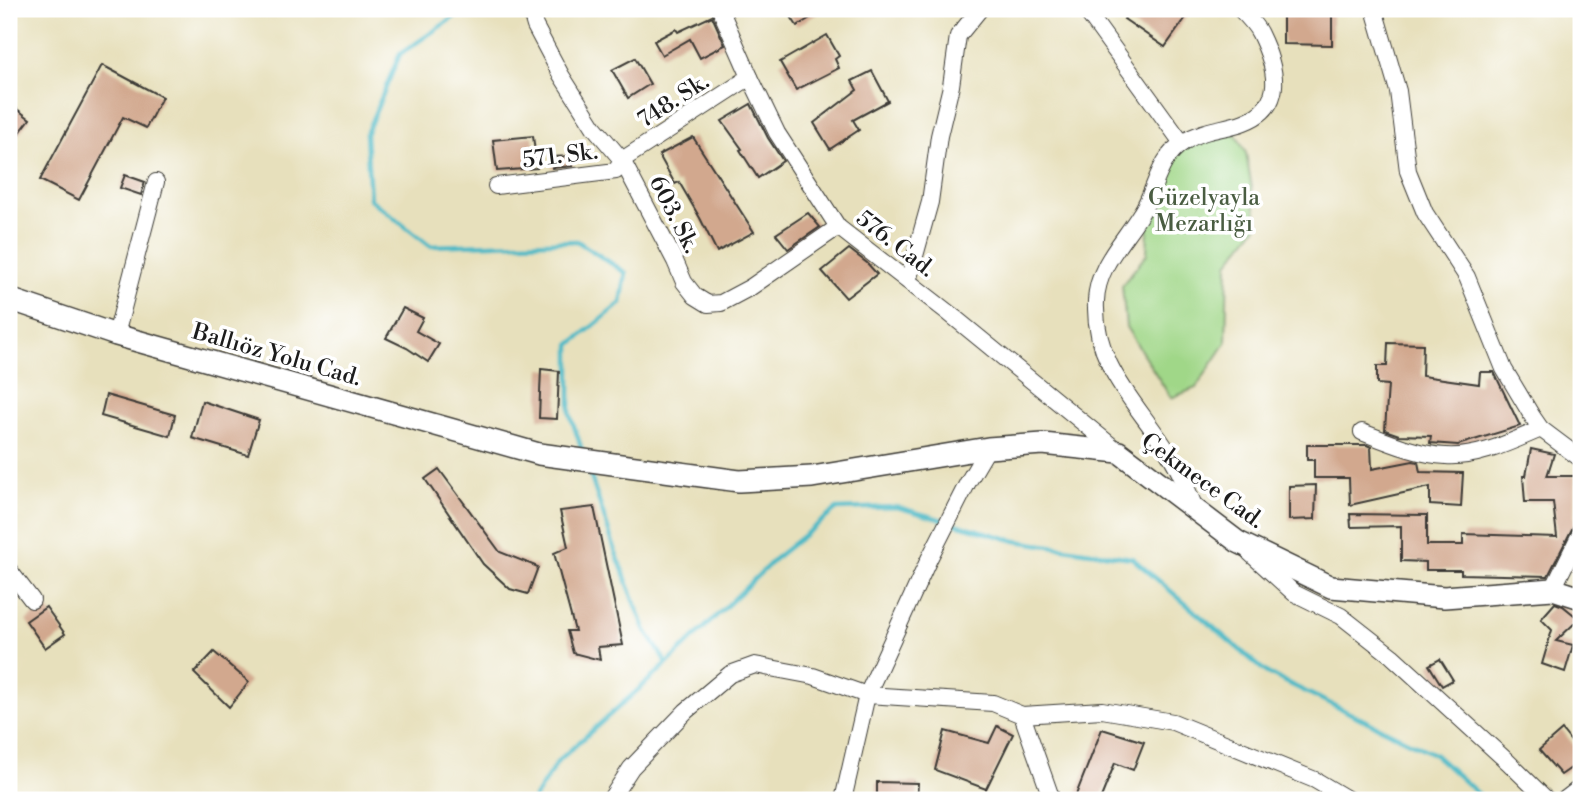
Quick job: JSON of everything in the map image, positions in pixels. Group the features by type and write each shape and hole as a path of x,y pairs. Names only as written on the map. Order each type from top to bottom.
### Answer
{"street":[{"name":"603. Sk.","path":"530,9 561,75 594,127 622,160 676,261 684,282 695,296 708,304 721,303 751,287 838,227"},
{"name":"576. Cad.","path":"720,9 777,133 838,227 1119,452"},
{"path":"908,281 930,202 939,136 951,86 958,36 980,9"},
{"path":"1085,9 1182,143"},
{"path":"1195,508 1174,461 1116,380 1101,344 1096,299 1106,263 1143,211 1168,156 1182,143 1207,130 1243,123 1260,114 1270,103 1276,80 1259,32 1240,9"},
{"path":"1374,9 1398,91 1408,171 1425,213 1467,277 1504,369 1541,429 1581,460"},
{"name":"748. Sk.","path":"622,160 750,77"},
{"name":"571. Sk.","path":"496,187 616,171 622,160"},
{"path":"117,335 156,182"},
{"name":"Ballıöz Yolu Cad.","path":"9,299 117,335 533,453 619,465"},
{"path":"1362,432 1424,453 1448,457 1492,450 1541,429"},
{"name":"Çekmece Cad.","path":"619,465 740,481 811,477 988,448 1043,443 1119,452 1238,542 1331,587 1444,597 1553,589 1581,598"},
{"path":"843,800 867,695 929,559 988,448"},
{"path":"1553,589 1581,531"},
{"path":"1238,542 1294,593 1341,616 1392,656 1547,800"},
{"path":"9,570 32,600"},
{"path":"610,800 632,768 686,712 730,674 755,665 813,676 867,695 993,703 1022,715 1102,710 1173,722 1315,780 1349,800"},
{"path":"1022,715 1052,800"},
{"path":"1563,800 1581,787"}],"green space":[{"name":"Güzelyayla Mezarlığı","path":"1235,133 1246,153 1258,225 1228,263 1226,343 1196,388 1171,398 1126,327 1122,285 1147,254 1149,205 1177,145"}],"building":[{"path":"786,9 825,9 797,26"},
{"path":"1131,9 1192,9 1165,47 1124,19"},
{"path":"1283,9 1332,9 1332,45 1283,44"},
{"path":"712,16 725,45 700,58 690,39 662,55 654,41 676,29 678,32"},
{"path":"827,35 839,56 835,59 839,68 796,90 780,62"},
{"path":"635,58 650,84 628,98 612,70"},
{"path":"102,65 162,97 146,128 123,117 79,200 40,180"},
{"path":"872,71 888,101 853,120 859,130 830,149 814,123 857,90 852,81"},
{"path":"9,103 30,119 9,147"},
{"path":"751,104 783,161 758,178 722,121"},
{"path":"533,136 537,168 497,171 493,140"},
{"path":"693,137 754,232 717,252 679,182 675,184 659,155"},
{"path":"572,156 573,166 552,168 552,157"},
{"path":"125,175 145,182 141,195 120,188"},
{"path":"808,213 820,227 788,249 776,234"},
{"path":"849,249 877,274 846,298 822,271"},
{"path":"403,308 423,318 416,331 439,344 428,362 386,338"},
{"path":"1388,343 1423,344 1422,376 1479,384 1480,372 1494,372 1520,426 1458,445 1430,443 1431,436 1399,435 1385,430 1388,385 1377,384 1377,366 1387,366"},
{"path":"541,369 559,371 557,419 539,418"},
{"path":"106,395 175,415 170,436 101,416"},
{"path":"202,401 259,420 248,455 192,438"},
{"path":"1307,445 1367,445 1371,447 1372,469 1413,461 1418,462 1420,472 1463,473 1461,507 1430,505 1430,487 1350,505 1349,478 1314,478 1314,460 1307,460"},
{"path":"1531,449 1554,454 1547,476 1575,476 1574,525 1548,576 1461,574 1461,570 1426,570 1426,562 1401,561 1401,526 1351,527 1350,514 1427,515 1427,545 1463,545 1463,534 1557,537 1553,502 1525,502 1523,476 1526,476"},
{"path":"439,469 500,552 538,567 528,594 510,589 483,564 425,479"},
{"path":"1316,485 1315,519 1289,520 1289,486"},
{"path":"594,507 623,645 598,647 600,660 573,653 567,631 575,631 554,553 568,547 560,511"},
{"path":"1555,603 1579,619 1556,641 1573,645 1565,672 1542,664 1552,630 1541,619"},
{"path":"46,607 65,634 45,648 26,621"},
{"path":"214,652 249,682 229,707 194,673"},
{"path":"1440,659 1453,680 1442,686 1429,665"},
{"path":"997,726 1013,734 986,789 935,770 945,731 989,743"},
{"path":"1102,729 1144,742 1133,770 1115,763 1100,800 1074,800"},
{"path":"1562,730 1581,754 1581,761 1561,775 1539,750"},
{"path":"877,782 918,783 917,800 877,800"}],"waterway":[{"path":"466,9 400,54 366,134 370,199 430,246 577,241 626,273 621,303 570,345 570,414 583,453"},
{"path":"588,468 645,629 667,664"},
{"path":"533,800 558,761 667,664 779,555 837,509 897,507 943,520"},
{"path":"952,523 1016,541 1132,558 1267,673 1434,754 1485,800"}]}
